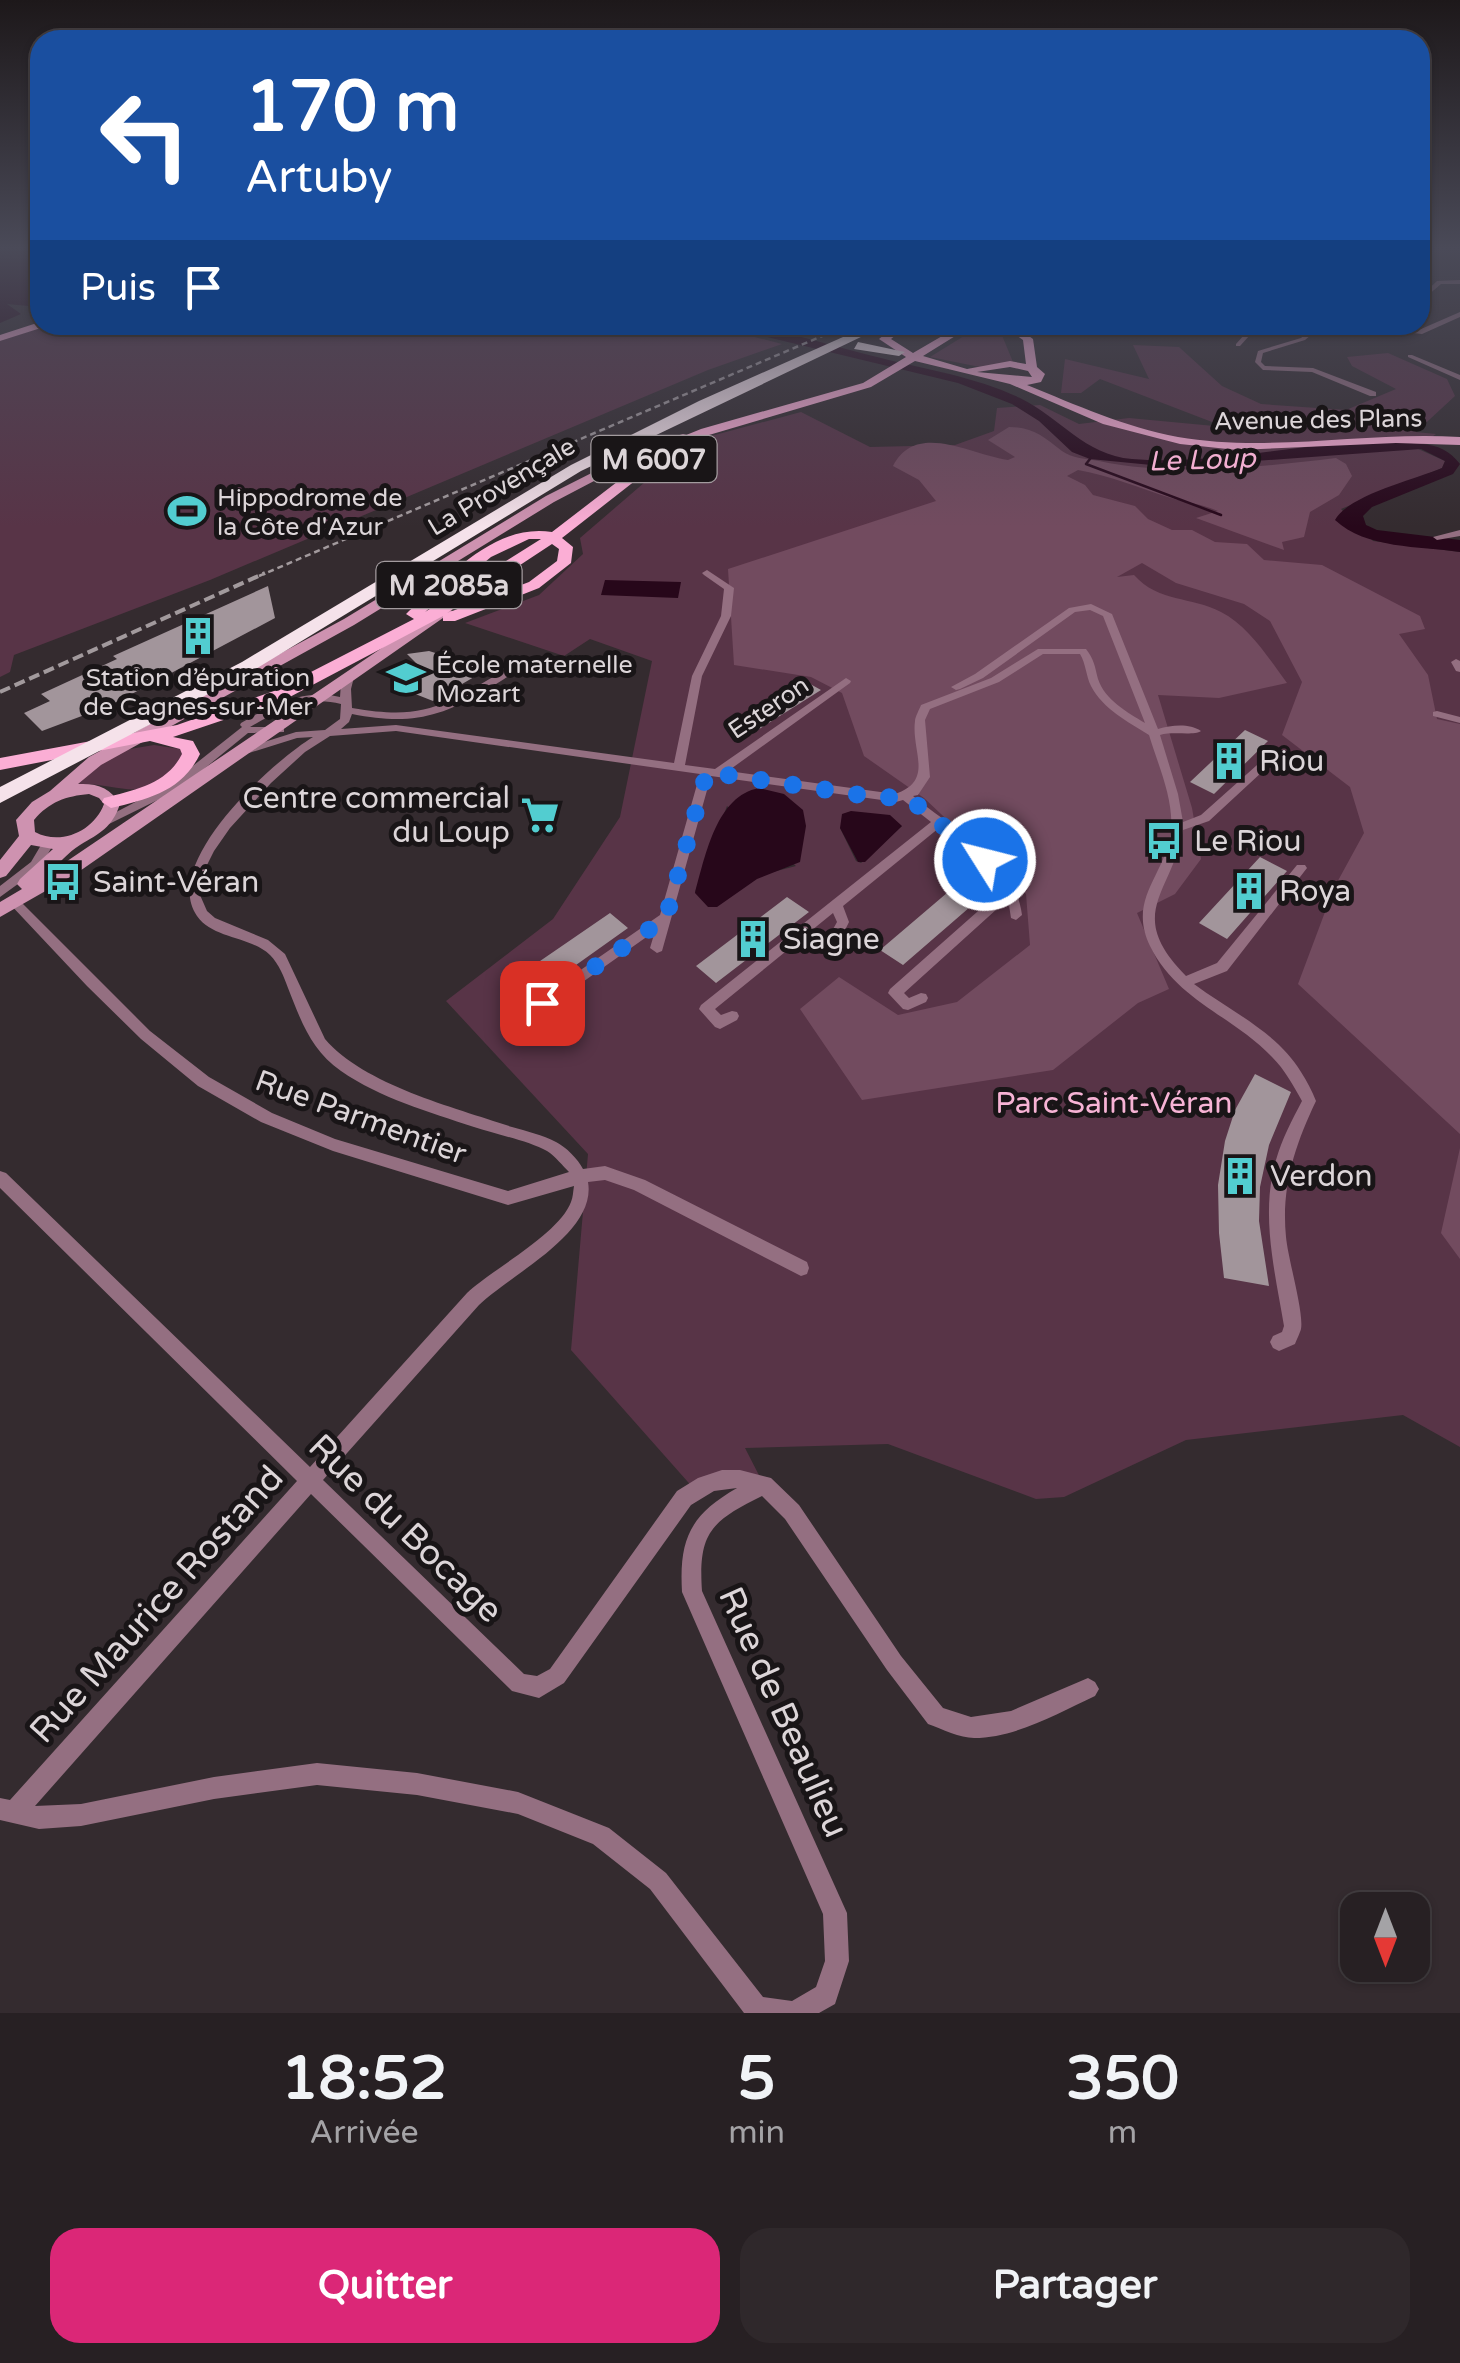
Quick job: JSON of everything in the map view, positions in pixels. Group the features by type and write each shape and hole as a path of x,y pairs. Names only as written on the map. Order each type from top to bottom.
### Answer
{"highway":[{"name":"La Provençale","path":"0,780 234,660 579,456 789,361 852,340"},
{"path":"512,507 814,363 848,342 884,341"},
{"path":"848,342 901,362"},
{"name":"La Provençale","path":"0,796 248,666 640,435 789,361"}],"main road":[{"path":"901,362 942,340"},
{"path":"884,341 901,362 989,371 1016,364 1020,358 1015,340"},
{"path":"1015,384 1034,374 1028,340"},
{"name":"M 6007","path":"0,762 119,743 244,711 345,665 455,604 572,525 673,446 882,377 901,362"},
{"name":"Avenue des Plans","path":"1016,364 1118,426"},
{"name":"Avenue des Plans","path":"989,371 1118,426 1162,438 1230,446 1379,438 1460,441"},
{"name":"M 6007","path":"0,762 151,736 229,712 369,646 566,522 646,458 682,437 882,377"},
{"path":"74,840 48,843 28,836 24,826 28,816 96,760 349,622 550,499 653,446 682,437"},
{"name":"M 2085a","path":"4,902 71,869 422,628 543,580 566,560 567,550 560,541 534,536 492,548 434,599 369,646"},
{"path":"422,628 455,604"},
{"path":"4,902 108,812 169,782 186,765 190,750 174,740 151,736"},
{"path":"56,795 90,789 103,793 108,812"},
{"path":"0,872 28,836"}],"street":[{"path":"1238,345 1243,340"},
{"path":"1300,340 1258,354 1258,362 1263,368 1314,370 1373,394"},
{"path":"1380,340 1384,342"},
{"path":"1410,356 1460,378"},
{"path":"1437,536 1460,532"},
{"path":"680,768 697,676 726,616 729,588 707,573"},
{"path":"209,772 258,745 299,743 332,731 372,727 881,798 906,796 924,778 920,720 934,701 979,676 1072,610 1091,607 1107,614 1154,732 1177,828 1146,910 1155,943 1182,983 1262,1037 1304,1086 1310,1100 1284,1145 1275,1187 1274,1222 1293,1326 1288,1338 1279,1342"},
{"path":"934,701 996,680 1041,651 1070,648 1089,657 1097,688 1108,700 1154,732 1174,728 1196,731"},
{"path":"346,710 403,720 425,717 509,672"},
{"path":"332,731 346,710 349,677"},
{"name":"Esteron","path":"712,772 846,681"},
{"path":"169,782 225,737 298,699 322,694 372,727"},
{"path":"1437,714 1460,720"},
{"path":"108,812 174,787 232,737 252,728 273,728 299,743"},
{"path":"299,743 217,834 206,850 194,889 202,914 217,926 276,952 326,1051 384,1086 553,1147 570,1159 580,1177 608,1172 801,1268"},
{"path":"1177,828 1205,818 1270,759"},
{"path":"656,948 712,772"},
{"path":"906,796 1001,873 1010,888 1016,915"},
{"path":"732,1016 720,1023 706,1009 936,824"},
{"path":"4,902 36,865 48,843"},
{"path":"1182,983 1222,967 1301,868"},
{"path":"921,998 908,1004 895,993 1010,888"},
{"name":"Rue Parmentier","path":"4,902 172,1058 236,1102 275,1122 508,1198 530,1195 580,1177"},
{"path":"836,904 842,922 838,931"},
{"path":"513,1034 512,1025 666,918"},
{"name":"Rue Maurice Rostand","path":"6,1811 489,1285 564,1230 578,1209 580,1177"},
{"name":"Rue du Bocage","path":"0,1178 519,1684 539,1686 557,1676 684,1498 713,1478 739,1478 764,1485"},
{"path":"764,1485 792,1512 894,1663 936,1716 971,1728 1011,1722 1088,1689"},
{"name":"Rue de Beaulieu","path":"6,1811 39,1818 81,1814 214,1788 318,1774 417,1784 518,1803 601,1836 658,1881 756,2008 794,2013 826,1995 837,1960 834,1913 692,1592 688,1558 700,1524 764,1485"}],"green space":[{"name":"Hippodrome de la Côte d'Azur","path":"766,340 782,344 708,370 210,580 14,655 10,672 0,677 0,341"},
{"path":"958,340 1004,340 1013,362 985,368 930,357"},
{"name":"Parc Saint-Véran","path":"1133,345 1179,347 1222,386 1261,404 1346,410 1396,389 1352,366 1347,357 1388,353 1447,379 1455,396 1416,432 1436,434 1416,448 1445,461 1442,468 1341,509 1373,541 1460,552 1460,1447 1403,1415 1186,1440 1064,1497 1036,1499 888,1444 745,1448 764,1485 695,1490 571,1350 588,1154 446,1001 553,919 620,817 652,661 590,639 564,656 465,623 539,595 583,554 580,538 681,451 711,436 801,412 870,447 955,445 994,431 997,408 1040,405 1079,424 1129,418 1225,427 1100,379 1081,393 1061,393 1065,359 1149,379","holes":["727,806 796,866 695,892","902,826 861,863 856,861 840,828"]},
{"path":"154,745 180,749 183,755 169,772 145,788 74,784 118,751"}],"shaded area":[{"name":"Le Loup","path":"779,340 810,340 986,385 1035,406 1100,451 1132,459 1204,459 1349,443 1438,447 1460,464 1453,474 1372,507 1363,516 1366,525 1377,530 1460,540 1460,552 1377,541 1335,520 1367,496 1442,468 1445,461 1421,449 1172,467 1090,459 1072,452 1039,421 1012,404 958,383"},
{"path":"1009,427 1038,434 1070,455 1128,466 1217,469 1336,458 1346,464 1352,476 1339,495 1310,512 1304,537 1282,542 1284,550 1196,518 1218,511 1078,470 1067,476 1085,485 1093,495 1135,506 1148,519 1172,530 1192,530 1215,542 1247,544 1264,560 1322,565 1420,616 1425,629 1399,634 1428,675 1437,719 1460,724 1460,1134 1298,984 1334,888 1364,833 1350,787 1282,735 1302,682 1270,621 1244,604 1176,583 1142,563 1117,577 1134,575 1165,595 1210,607 1231,618 1258,644 1287,683 1219,698 1158,695 1192,808 1201,859 1175,894 1137,913 1169,989 1138,1003 1053,1070 862,1100 800,1009 839,977 898,1015 957,1002 1030,945 1026,894 924,798 864,756 842,693 811,677 734,665 728,569 936,501 919,480 893,466 903,453 915,445 944,444 1008,460 1015,457 988,440"},
{"path":"605,580 681,582 678,598 601,595"},
{"path":"759,788 784,794 803,810 806,826 800,862 757,879 717,907 708,907 695,893 715,828 733,802"},
{"path":"851,811 890,815 902,826 865,862 858,862 840,828 842,814"},
{"path":"1460,1148 1460,1259 1441,1233"}],"building":[{"name":"Station d’épuration de Cagnes-sur-Mer","path":"268,586 275,618 111,705 42,731 24,713 50,701 41,694 117,659 113,656"},
{"name":"École maternelle Mozart","path":"429,651 471,664 479,660 498,663 433,701 395,686 387,671 424,671 407,654"},
{"path":"803,680 821,690 748,736 730,725"},
{"name":"Riou","path":"1245,730 1268,741 1214,794 1190,782"},
{"name":"Roya","path":"1260,857 1287,871 1227,939 1199,923"},
{"path":"961,881 985,894 903,965 880,950"},
{"name":"Siagne","path":"787,897 809,912 716,983 696,966"},
{"path":"610,913 628,928 524,1002 505,985"},
{"name":"Verdon","path":"1255,1074 1291,1092 1269,1145 1260,1187 1259,1221 1269,1286 1224,1278 1219,1233 1218,1185 1225,1141 1235,1110"}],"waterway":[{"path":"1090,459 1086,464 1221,515"}],"railway":[{"path":"259,576 813,340"},
{"path":"0,692 265,573"}],"place":[{"name":"Hippodrome de la Côte d'Azur","path":"187,511"},
{"name":"Station d’épuration de Cagnes-sur-Mer","path":"198,636"},
{"name":"École maternelle Mozart","path":"406,678"},
{"name":"Riou","path":"1229,761"},
{"name":"Centre commercial du Loup","path":"540,815"},
{"name":"Le Riou","path":"1164,841"},
{"name":"Saint-Véran","path":"63,882"},
{"name":"Roya","path":"1249,891"},
{"name":"Siagne","path":"753,939"},
{"name":"Verdon","path":"1240,1176"}],"route":[{"path":"542,1003 666,918 707,772 881,798 906,796 985,860"}]}
